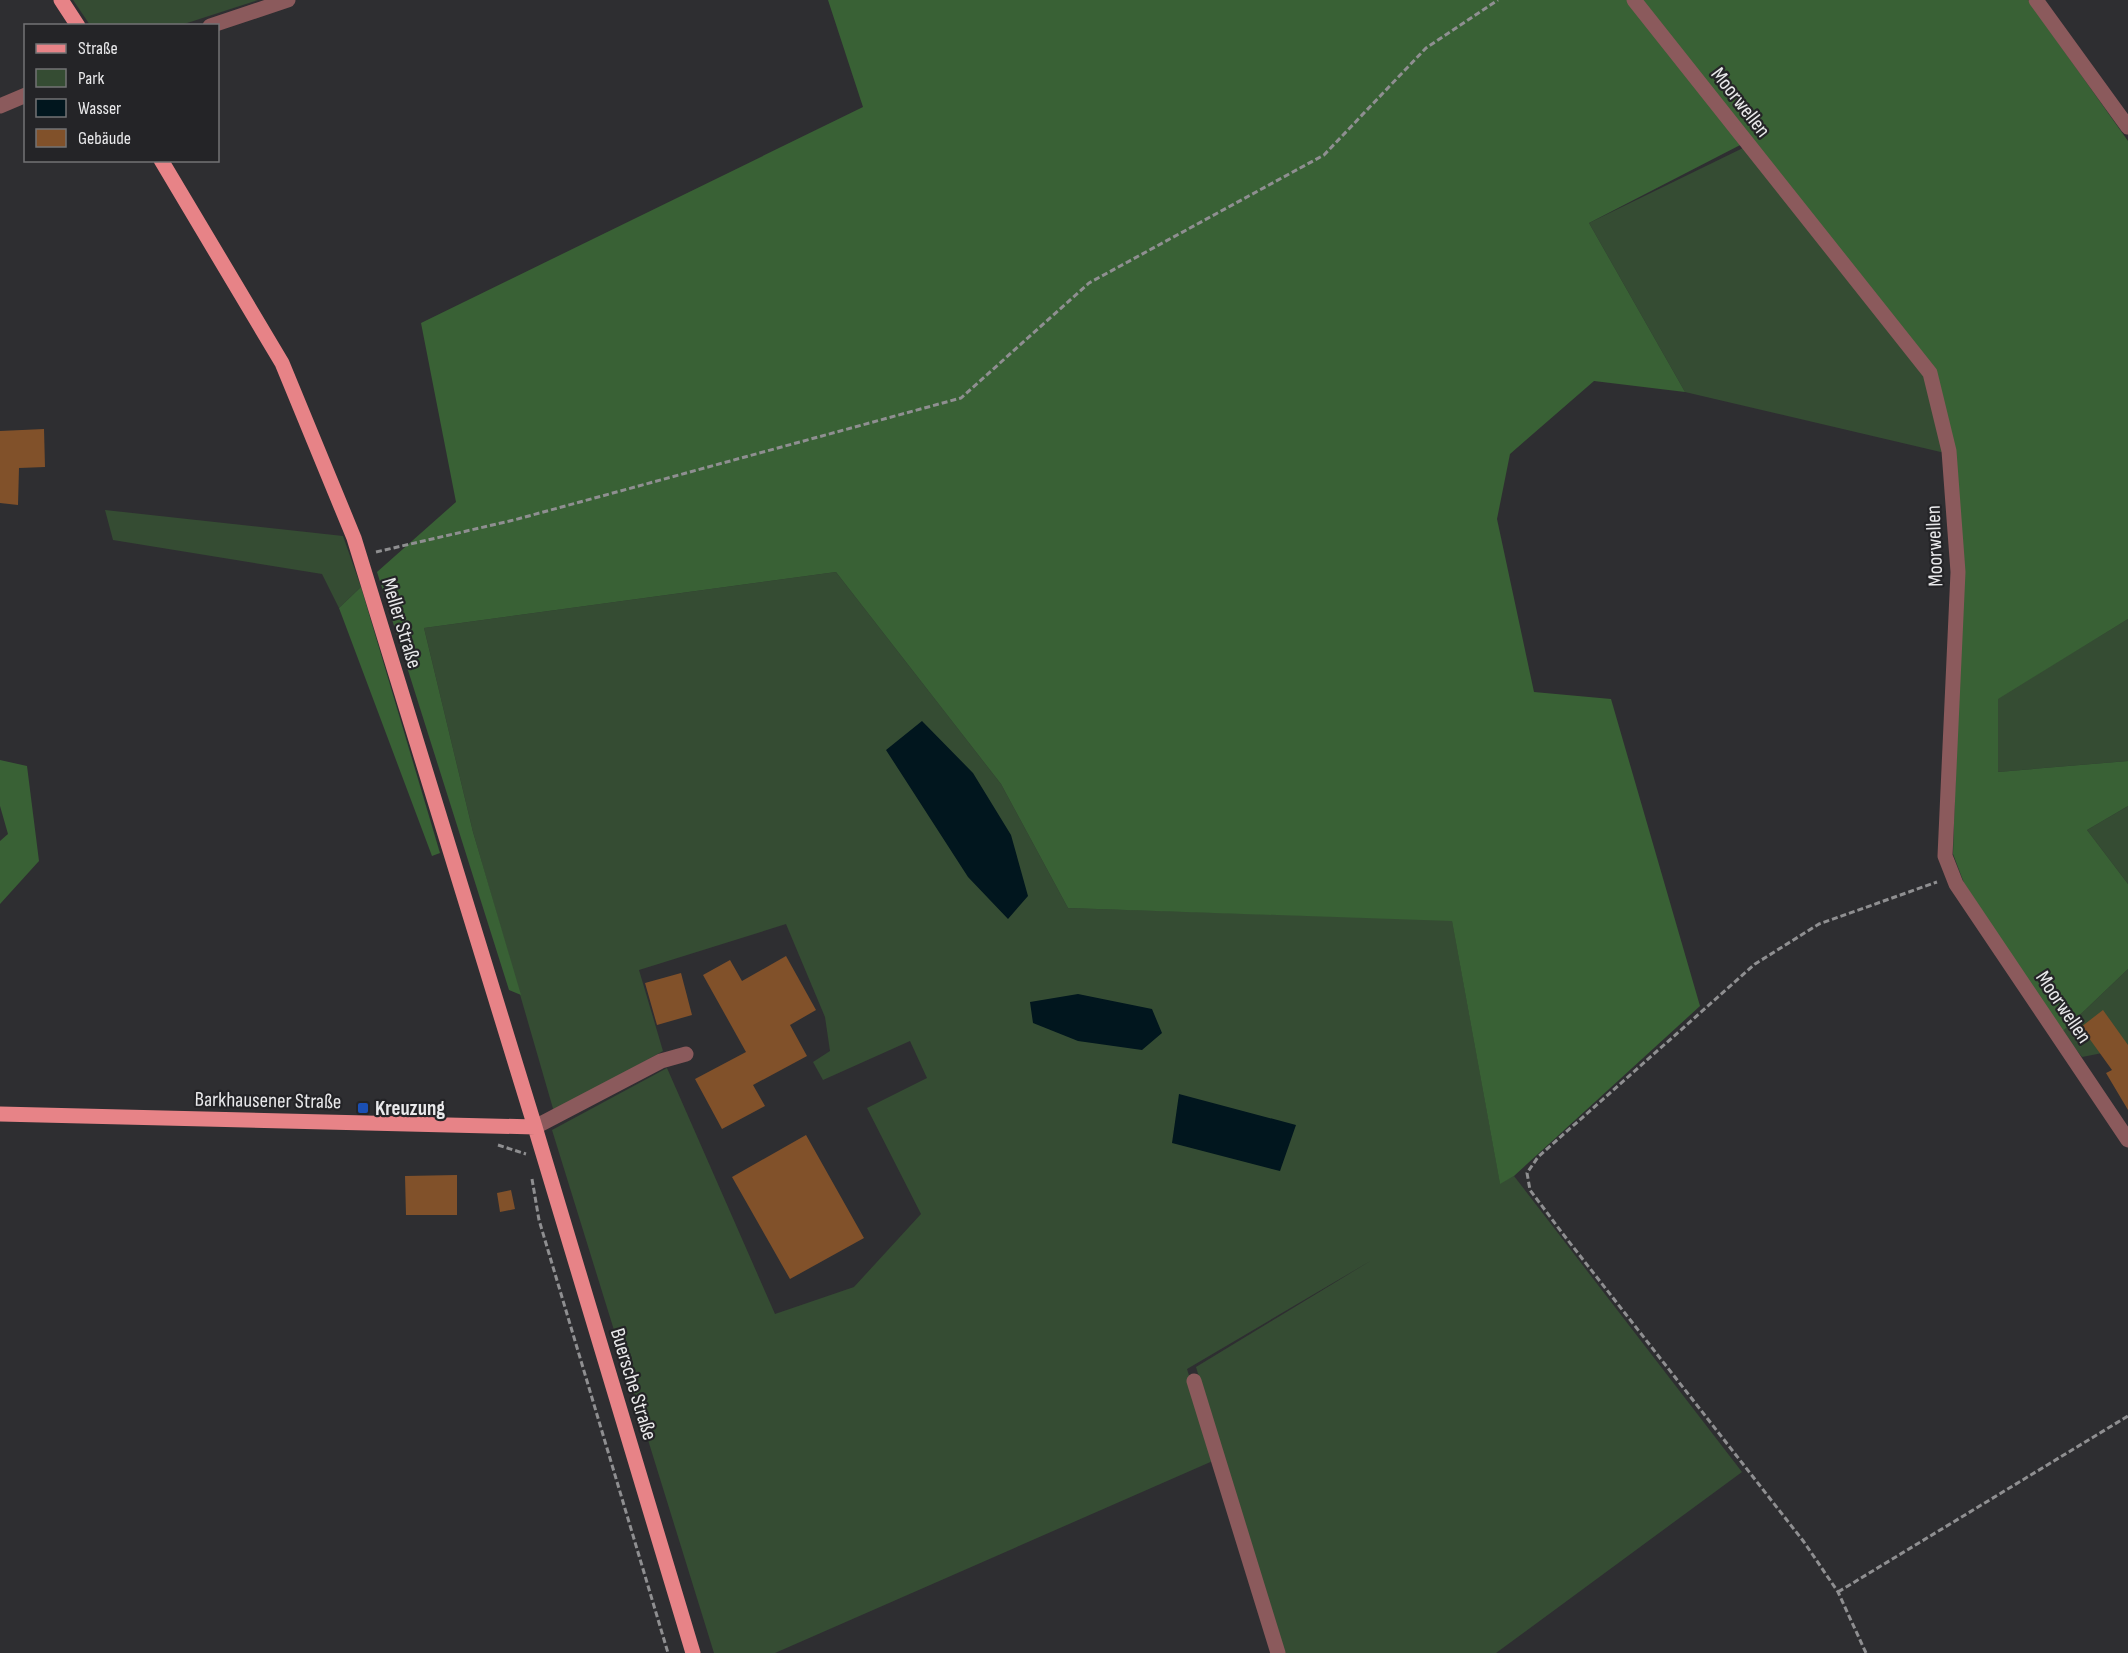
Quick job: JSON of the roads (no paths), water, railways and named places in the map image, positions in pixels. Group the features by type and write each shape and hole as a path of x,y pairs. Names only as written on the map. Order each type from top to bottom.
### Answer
{"main road":[{"path":"61,0 77,24"},
{"name":"Meller Straße","path":"162,162 282,363 360,556 535,1127"},
{"name":"Barkhausener Straße","path":"0,1114 535,1127"},
{"name":"Buersche Straße","path":"535,1127 693,1653"}],"street":[{"path":"216,24 288,0"},
{"name":"Moorwellen","path":"1634,0 1930,373 1950,457 1958,573 1945,856 1953,876 2128,1140"},
{"path":"2036,0 2128,127"},
{"path":"0,106 24,96"},
{"path":"535,1127 661,1061 686,1054"},
{"path":"1194,1381 1278,1653"}],"water":[{"path":"922,721 973,773 1011,835 1028,896 1008,919 968,877 886,750"},
{"path":"1078,994 1152,1009 1162,1033 1142,1050 1078,1041 1033,1023 1030,1002"},
{"path":"1179,1094 1296,1125 1280,1171 1172,1143"}],"place":[{"name":"Kreuzung","path":"363,1108"}]}
